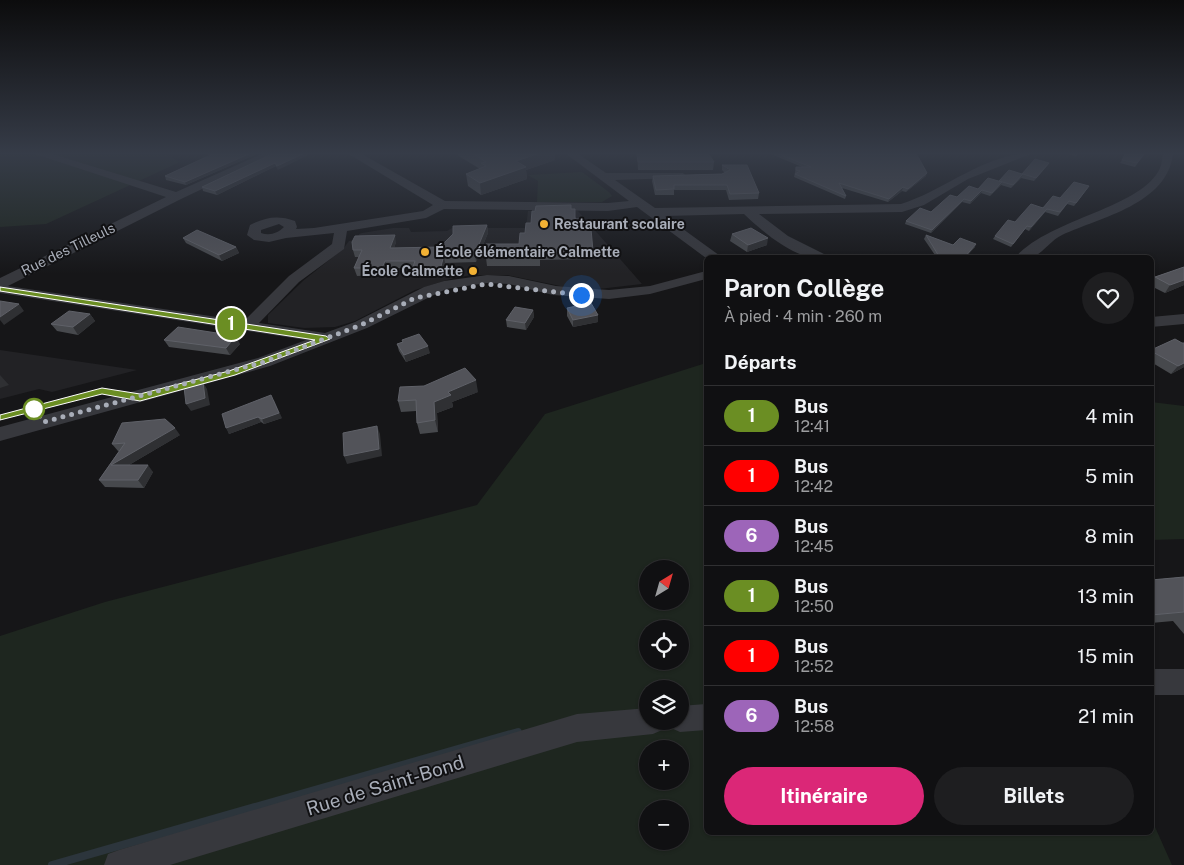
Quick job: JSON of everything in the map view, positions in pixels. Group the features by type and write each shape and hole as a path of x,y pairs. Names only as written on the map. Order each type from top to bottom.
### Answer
{"street":[{"path":"168,193 177,196"},
{"name":"Rue des Tilleuls","path":"0,284 183,193"},
{"path":"422,193 442,205 608,207 641,203"},
{"path":"628,193 712,255"},
{"path":"653,212 902,208 920,202 935,193"},
{"path":"1026,255 1055,233 1143,193"},
{"path":"285,234 341,228 426,214 442,205"},
{"path":"747,210 782,238 818,255"},
{"path":"673,226 684,211"},
{"path":"248,326 294,279 339,246 341,228"},
{"path":"0,434 264,362 361,325 415,298 486,284 590,295 618,294 668,286 700,276"},
{"path":"0,289 326,339"},
{"path":"1154,322 1184,319"},
{"path":"264,362 272,341 268,330"},
{"path":"1154,682 1184,682"},
{"path":"689,718 704,717"},
{"name":"Rue de Saint-Bond","path":"119,865 578,728 639,722"}],"shaded area":[{"path":"0,193 112,193 46,224 0,227"},
{"path":"537,193 610,193 612,196 602,202 537,202"},
{"name":"École Calmette","path":"528,211 578,211 642,284 590,290 507,275 472,275 454,278 415,290 355,321 335,327 304,328 268,323 268,315 304,280 343,249 349,241 360,239 359,234 393,228 409,228 411,232 447,231 452,228 526,228"},
{"path":"0,350 137,370 52,392 39,389 0,399"},
{"path":"704,364 704,835 1154,835 1154,825 1172,865 0,865 0,636 105,602 477,505 545,414"},
{"path":"1154,402 1184,406 1184,539 1154,540"}],"building":[{"path":"871,193 896,193 889,199"},
{"path":"961,193 979,193 971,201 964,199 932,230 906,221 920,208 931,212 950,195 957,197"},
{"path":"1064,193 1083,193 1076,203 1069,201 1060,212 1047,209 1031,227 1027,226 1013,244 995,236 1008,220 1015,222 1031,204 1043,208 1053,196 1060,198"},
{"path":"571,205 571,209 575,209 575,219 582,219 591,229 593,251 540,252 539,258 486,258 486,244 519,244 520,233 525,233 526,223 531,223 532,211 535,211 536,206"},
{"path":"487,225 475,254 444,255 440,270 412,270 415,261 385,261 382,268 354,268 362,250 353,250 352,242 355,236 395,235 390,248 440,247 453,234 453,226"},
{"path":"751,228 768,238 748,245 732,234"},
{"path":"197,230 236,247 219,255 183,238"},
{"path":"926,235 953,245 960,238 976,244 967,255 938,255"},
{"path":"1184,267 1184,280 1170,285 1155,277"},
{"path":"0,301 19,304 0,317"},
{"path":"591,303 598,315 573,320 567,308"},
{"path":"515,307 533,310 525,323 506,320"},
{"path":"69,311 90,314 73,327 51,324"},
{"path":"178,327 236,336 226,348 164,340"},
{"path":"419,334 428,346 404,355 397,344 403,342 402,340"},
{"path":"1175,339 1184,343 1184,363 1178,366 1154,353 1154,349"},
{"path":"465,368 476,380 448,392 451,395 434,402 435,420 417,423 416,400 398,401 400,387 424,386"},
{"path":"203,382 205,398 186,404 184,387"},
{"path":"271,395 279,413 262,419 258,417 226,428 222,414"},
{"path":"165,419 175,428 111,465 148,465 138,480 99,480 125,443 112,444 122,423"},
{"path":"377,426 379,449 344,456 343,433"},
{"path":"1184,577 1184,612 1154,615 1154,580"}],"waterway":[{"path":"52,865 518,732"}],"bus line":[{"name":"1","path":"0,289 326,339 232,373 140,397 102,391 0,417"}],"place":[{"name":"Restaurant scolaire","path":"544,224"},
{"name":"École élémentaire Calmette","path":"425,252"},
{"name":"École Calmette","path":"473,271"}],"route":[{"path":"34,409 44,422 232,373 361,325 415,298 447,290 486,284 508,285 581,295"}]}
